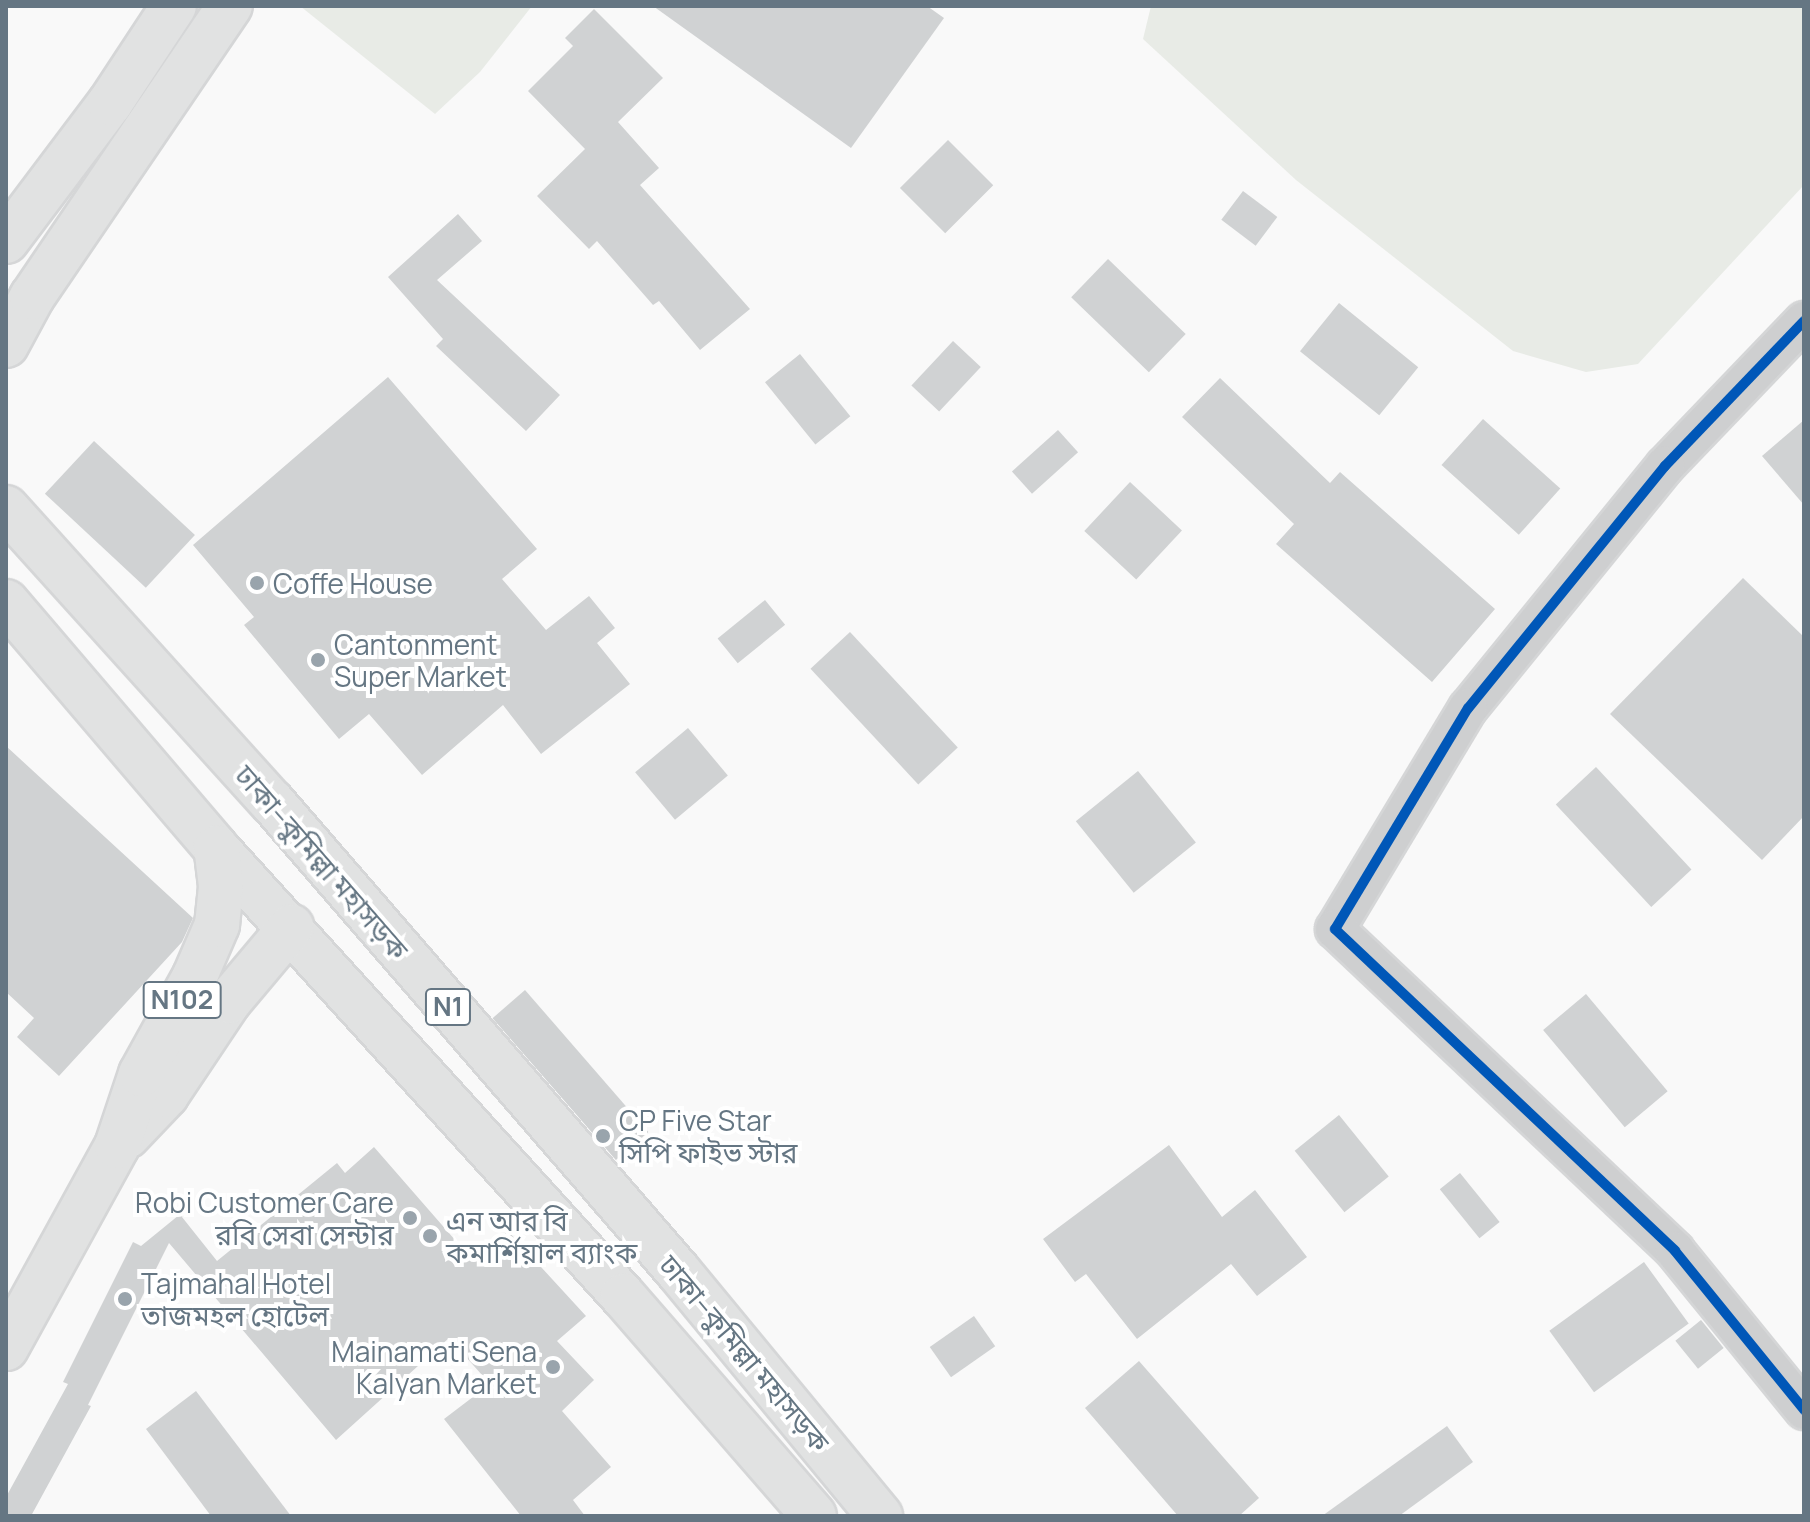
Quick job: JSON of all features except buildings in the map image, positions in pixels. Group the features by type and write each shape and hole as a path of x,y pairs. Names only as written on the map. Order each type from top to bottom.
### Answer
{"main road":[{"path":"6,241 110,103 174,6"},
{"path":"6,345 32,297 230,6"},
{"name":"ঢাকা–কুমিল্লা মহাসড়ক","path":"6,508 272,802 678,1271 880,1516"},
{"name":"ঢাকা–কুমিল্লা মহাসড়ক","path":"6,602 216,848 623,1296 814,1516"},
{"name":"N102","path":"6,1348 117,1146 141,1074 195,976 217,925 221,886 216,848"},
{"name":"N102","path":"117,1146 166,1095 229,1001 291,927"},
{"path":"229,1001 255,984 302,978 342,996 392,1041"}],"street":[{"path":"1804,321 1665,466 1468,708 1335,929 1675,1251 1804,1410"}],"shaded area":[{"path":"300,6 532,6 480,72 435,114"},
{"path":"1151,6 1804,6 1804,185 1638,364 1586,372 1513,351 1296,180 1143,39"}],"cycle path":[{"path":"1804,321 1665,466 1468,708 1335,929 1675,1251 1804,1410"}],"place":[{"name":"Coffe House","path":"257,583"},
{"name":"Cantonment Super Market","path":"318,660"},
{"name":"CP Five Star সিপি ফাইভ স্টার","path":"603,1136"},
{"name":"Robi Customer Care রবি সেবা সেন্টার","path":"410,1218"},
{"name":"এন আর বি কমার্শিয়াল ব্যাংক","path":"430,1236"},
{"name":"Tajmahal Hotel তাজমহল হোটেল","path":"125,1299"},
{"name":"Mainamati Sena Kalyan Market","path":"553,1367"}]}
